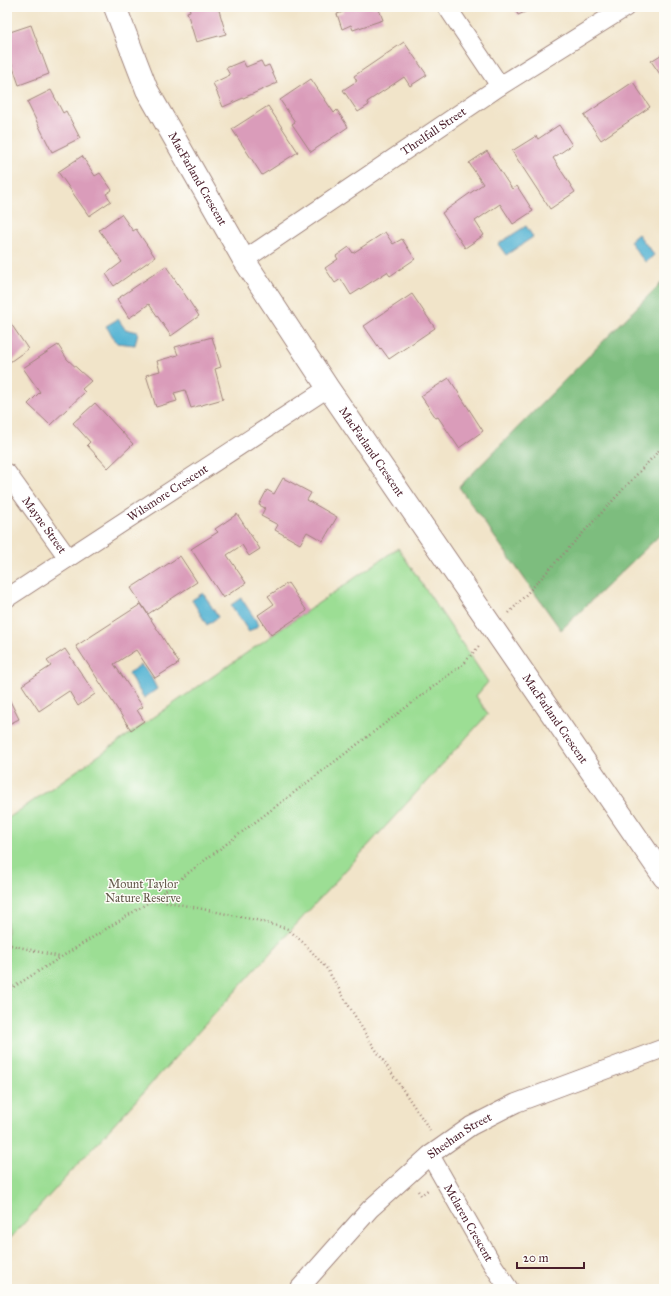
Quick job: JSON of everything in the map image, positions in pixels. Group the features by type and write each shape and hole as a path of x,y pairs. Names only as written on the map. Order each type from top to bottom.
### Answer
{"street":[{"name":"MacFarland Crescent","path":"115,7 147,90 244,260 328,388 664,876"},
{"path":"447,7 500,86"},
{"name":"Threlfall Street","path":"244,260 500,86 626,7"},
{"name":"Wilsmore Crescent","path":"7,598 328,388"},
{"name":"Mayne Street","path":"7,473 68,558"},
{"name":"Sheehan Street","path":"299,1289 370,1209 436,1151 470,1126 516,1103 664,1048"},
{"name":"Mclaren Crescent","path":"436,1151 491,1262 509,1289"}],"path":[{"path":"462,665 664,446"},
{"path":"7,991 154,899 467,661"},
{"path":"154,899 268,924 288,930 305,944 327,969 436,1151"},
{"path":"7,944 60,957"}],"green space":[{"path":"664,280 664,531 561,630 459,487"},
{"name":"Mount Taylor Nature Reserve","path":"398,548 488,682 476,696 488,714 7,1242 7,819"}],"water":[{"path":"526,226 533,237 506,255 498,244"},
{"path":"638,234 654,255 646,262 630,241"},
{"path":"118,319 125,329 138,332 135,345 117,343 106,326"},
{"path":"203,593 218,617 207,625 192,600"},
{"path":"241,598 259,625 249,632 231,605"},
{"path":"141,665 149,673 157,689 144,698 128,673"}],"building":[{"path":"189,7 218,7 226,34 196,42 187,12 190,11"},
{"path":"341,7 378,7 383,20 353,30 351,25 342,29 337,14 343,12"},
{"path":"514,7 537,7 518,15"},
{"path":"31,25 49,74 19,85 7,50 7,33"},
{"path":"404,42 427,75 410,86 404,77 367,102 369,105 358,112 343,90 357,81 354,76"},
{"path":"664,53 664,80 651,61"},
{"path":"243,61 246,67 261,61 264,67 269,65 277,83 223,107 213,83 230,75 226,68"},
{"path":"311,79 334,113 337,110 348,127 311,152 292,124 295,122 280,100"},
{"path":"633,82 650,107 601,140 584,115"},
{"path":"51,90 63,113 66,111 80,138 52,152 27,102"},
{"path":"268,106 298,152 262,175 232,129"},
{"path":"559,125 572,145 553,158 575,192 550,209 512,151 536,136 538,139"},
{"path":"487,151 512,189 517,186 533,211 513,224 500,204 475,221 484,235 465,248 442,213 483,184 469,163"},
{"path":"82,156 95,176 100,173 112,190 106,194 111,201 89,216 58,172"},
{"path":"121,214 133,231 136,229 155,257 114,286 106,274 122,262 99,230"},
{"path":"385,232 393,244 402,239 415,259 390,276 387,272 351,295 341,279 335,283 325,268 338,259 336,256 349,247 353,253"},
{"path":"166,266 199,316 171,336 149,304 129,318 117,299"},
{"path":"412,294 435,328 389,359 364,326"},
{"path":"7,318 28,349 7,364"},
{"path":"212,337 221,367 215,369 223,399 191,408 185,390 174,393 177,401 156,407 146,375 160,371 157,361 178,355 175,347"},
{"path":"58,345 67,359 91,381 82,389 85,392 50,425 28,404 40,392 23,368"},
{"path":"449,378 483,431 459,448 438,417 436,418 421,396"},
{"path":"95,403 133,444 108,468 87,445 90,442 73,423"},
{"path":"283,478 311,493 307,500 337,517 323,541 307,532 300,544 275,530 278,525 261,516 265,508 259,505 267,490 274,494"},
{"path":"237,514 260,549 249,556 242,545 227,555 246,583 223,598 191,549 218,532 215,529"},
{"path":"180,556 197,582 148,614 131,588"},
{"path":"288,583 307,611 271,635 258,615 274,604 268,596"},
{"path":"141,604 179,663 155,678 136,650 114,664 143,707 137,710 144,721 131,730 76,646"},
{"path":"65,649 95,694 78,706 69,691 39,711 22,685 51,666 47,661"},
{"path":"7,695 19,719 7,725"}]}
